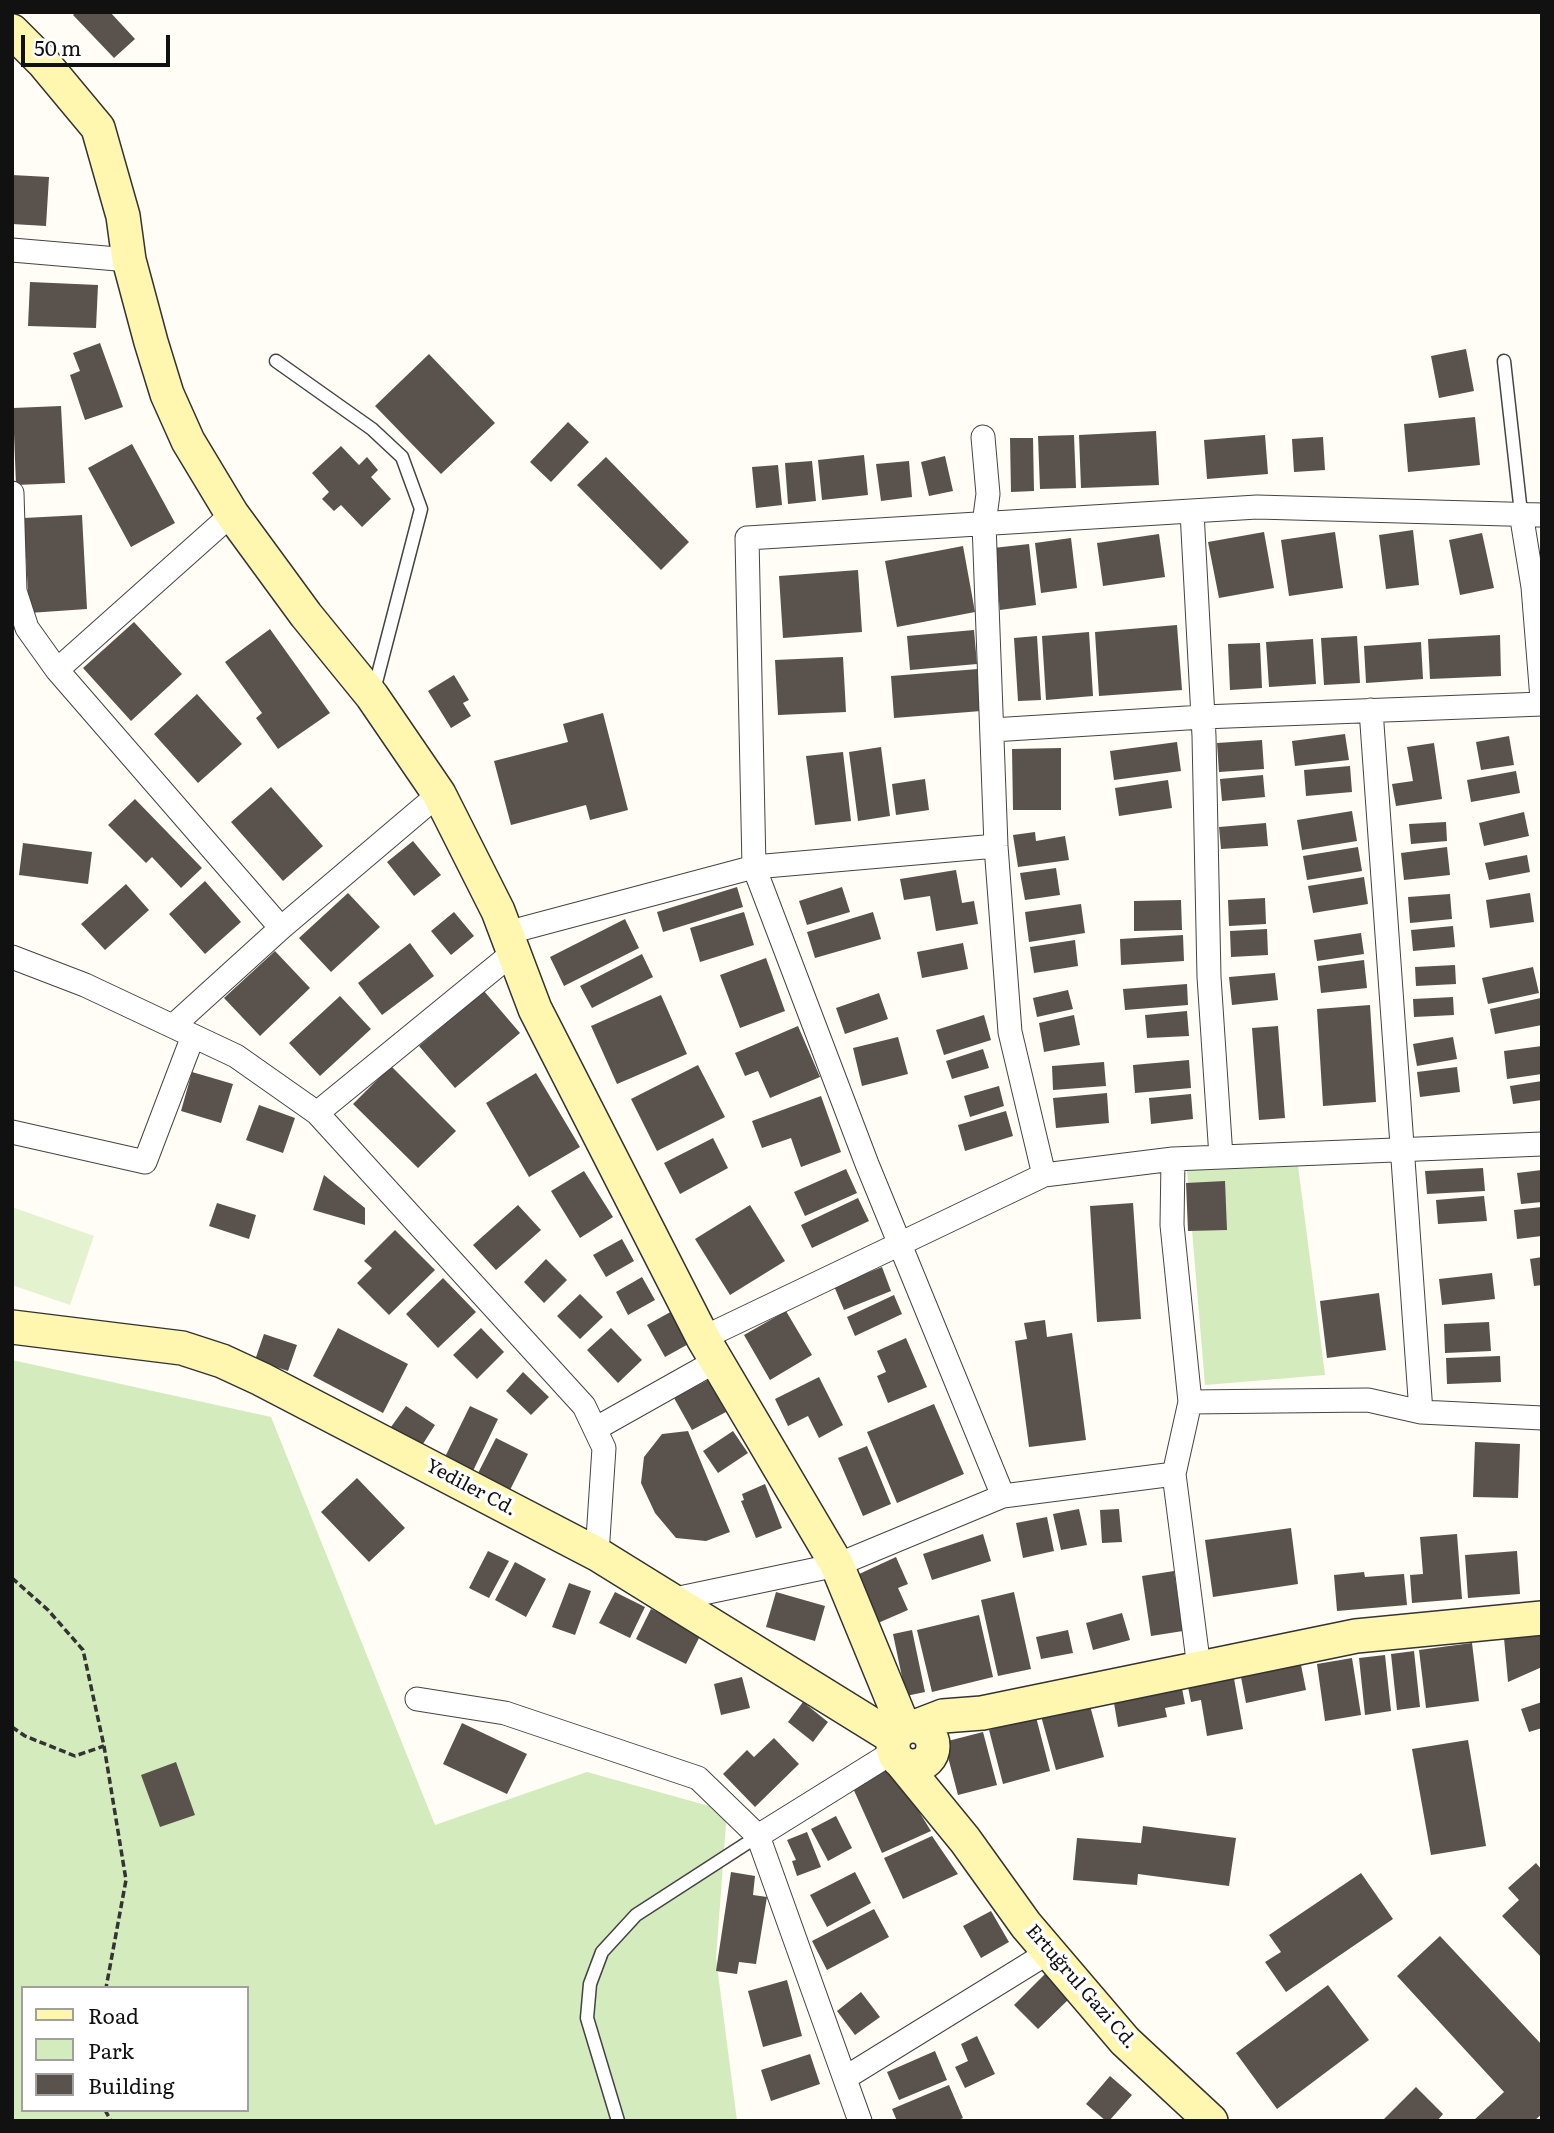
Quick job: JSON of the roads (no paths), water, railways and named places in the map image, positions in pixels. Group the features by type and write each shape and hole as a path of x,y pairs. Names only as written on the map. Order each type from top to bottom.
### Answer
{"street":[{"name":"Ertuğrul Gazi Cd.","path":"12,31 43,62 98,128 123,216 130,260 167,394 188,441 232,514 306,615 412,750 439,794 510,943 535,1009 710,1349 837,1565 911,1743 965,1840 1049,1952 1125,2041 1211,2121"},
{"path":"12,250 130,260"},
{"path":"983,437 988,494 984,524 996,846 1010,1032 1044,1175"},
{"path":"12,493 16,609 27,628 57,670 281,928"},
{"path":"992,730 1371,710 1541,690 1533,587 1531,514 1257,508 747,538 754,867 899,1244 1003,1496"},
{"path":"1192,512 1203,717 1209,977 1221,1157"},
{"path":"57,670 232,514"},
{"path":"1371,710 1421,1412"},
{"path":"12,1132 145,1162 183,1031 281,928 439,794"},
{"path":"317,1112 510,943 754,867 996,846"},
{"path":"12,957 85,985 236,1056 317,1112 584,1406 604,1448 597,1554"},
{"path":"595,1429 710,1349 899,1244 1044,1175 1172,1159 1542,1144"},
{"path":"1172,1159 1172,1225 1190,1402 1174,1474 1199,1668"},
{"name":"Yediler Cd.","path":"12,1326 141,1341 182,1348 222,1361 597,1554 670,1601 709,1621 911,1743"},
{"path":"1190,1402 1368,1400 1421,1412 1542,1418"},
{"path":"670,1601 837,1565 1003,1496 1174,1474"},
{"path":"758,1836 911,1743 982,1713 1356,1636 1542,1618"},
{"path":"417,1699 505,1713 698,1778 758,1836 859,2121"},
{"path":"845,2078 1049,1952"}],"lane":[{"path":"276,361 372,429 402,457 421,509 372,696"},
{"path":"1504,361 1531,514"},
{"path":"618,2121 587,2018 590,1983 602,1952 636,1915 758,1836"}]}
